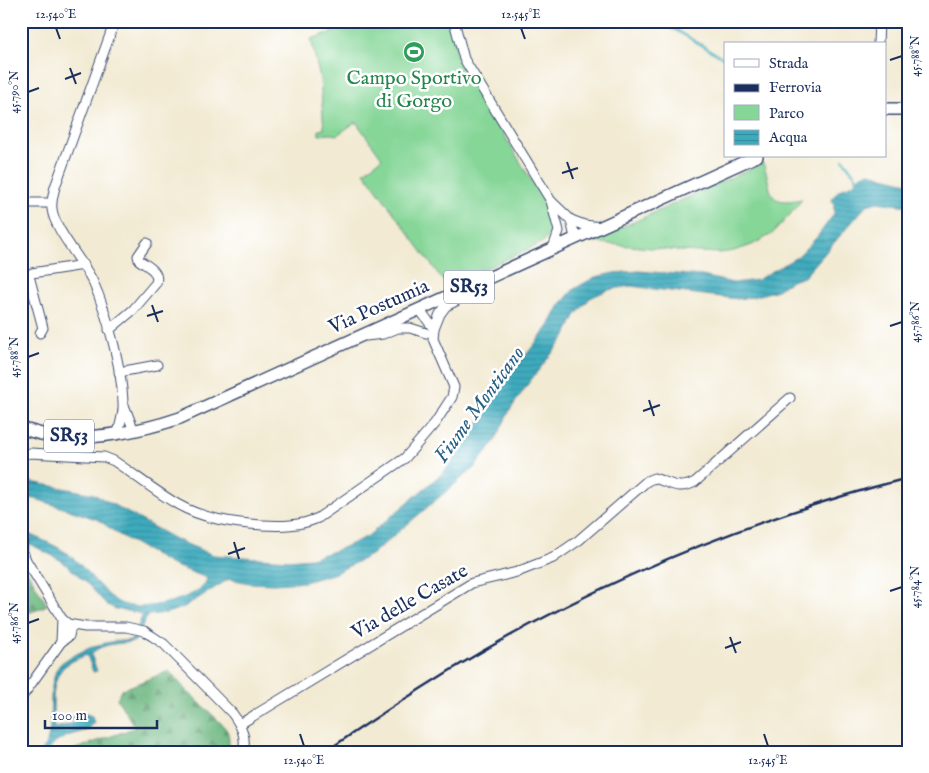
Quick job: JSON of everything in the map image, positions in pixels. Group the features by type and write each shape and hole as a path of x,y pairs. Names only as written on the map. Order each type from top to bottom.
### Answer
{"main road":[{"path":"886,109 908,109"},
{"name":"Via Postumia","path":"126,432 180,418 753,158"},
{"name":"SR53","path":"21,428 48,435 88,436 126,432"}],"street":[{"path":"115,21 55,187 51,203 55,223 94,283 120,372 126,432"},
{"path":"454,21 464,58 551,201 559,230 553,248"},
{"path":"878,42 879,21"},
{"path":"551,201 571,220 584,225 601,227"},
{"path":"21,203 51,203"},
{"path":"557,218 574,239"},
{"path":"571,220 574,239"},
{"path":"109,330 133,310 156,283 157,273 139,260 138,256 147,242"},
{"path":"40,333 43,328 29,276 32,273 84,265"},
{"path":"431,334 446,306 456,301 467,288"},
{"path":"21,455 30,453 104,457 114,461 178,505 202,515 235,523 275,526 302,524 318,518 405,458 435,422 452,396 454,387 420,310"},
{"path":"360,336 383,334 398,328 410,328 431,334"},
{"path":"120,372 157,365"},
{"name":"Via delle Casate","path":"240,724 472,583 517,572 553,558 579,540 647,481 654,478 678,487 685,487 695,482 790,398"},
{"path":"124,405 126,432"},
{"path":"21,526 23,552 29,567 62,619 71,626 126,627 139,630 164,644 232,713 240,724 245,737 243,752"},
{"path":"61,642 62,619"},
{"path":"69,636 71,626"},
{"path":"21,698 61,642 85,626"}],"green space":[{"path":"337,21 450,21 459,53 469,76 550,212 548,214 551,229 546,239 537,245 447,286 364,172 382,158 356,122 337,135 319,135 319,130 324,129 320,79 311,39 338,30"},
{"path":"763,163 772,194 775,198 781,201 802,199 772,234 752,245 720,253 590,242"},
{"path":"21,560 47,605 21,615"},
{"path":"169,671 228,732 228,752 67,752 134,728 117,699 121,690"}],"water":[{"path":"870,172 908,183 908,206 877,202 867,205 804,277 791,281 777,290 738,299 630,286 608,290 590,298 575,316 565,337 510,410 495,441 475,467 371,555 333,574 304,582 273,584 250,583 229,579 184,607 167,613 148,615 135,641 105,646 91,654 97,671 93,672 87,655 78,658 60,671 54,693 53,709 56,728 74,723 72,717 83,713 92,716 94,723 91,724 89,730 65,737 51,747 48,752 42,752 49,737 52,684 58,667 64,661 93,647 114,641 133,639 143,614 116,609 107,605 86,582 62,561 21,539 21,531 66,552 98,585 122,604 140,607 178,600 199,590 207,578 170,564 116,533 99,520 21,496 21,480 94,494 177,540 213,555 289,560 311,558 340,549 368,536 445,471 506,380 549,326 560,305 574,289 595,277 639,271 702,276 733,283 757,280 797,257 817,237 834,214 832,200 836,193 853,184 860,176"}],"waterway":[{"path":"654,21 676,30 724,58"},
{"path":"843,159 860,182"}],"railway":[{"path":"325,752 449,671 558,610 614,583 729,534 788,513 908,478"}],"place":[{"name":"Campo Sportivo di Gorgo","path":"414,52"}],"water label":[{"name":"Fiume Monticano","path":"480,405"}]}
